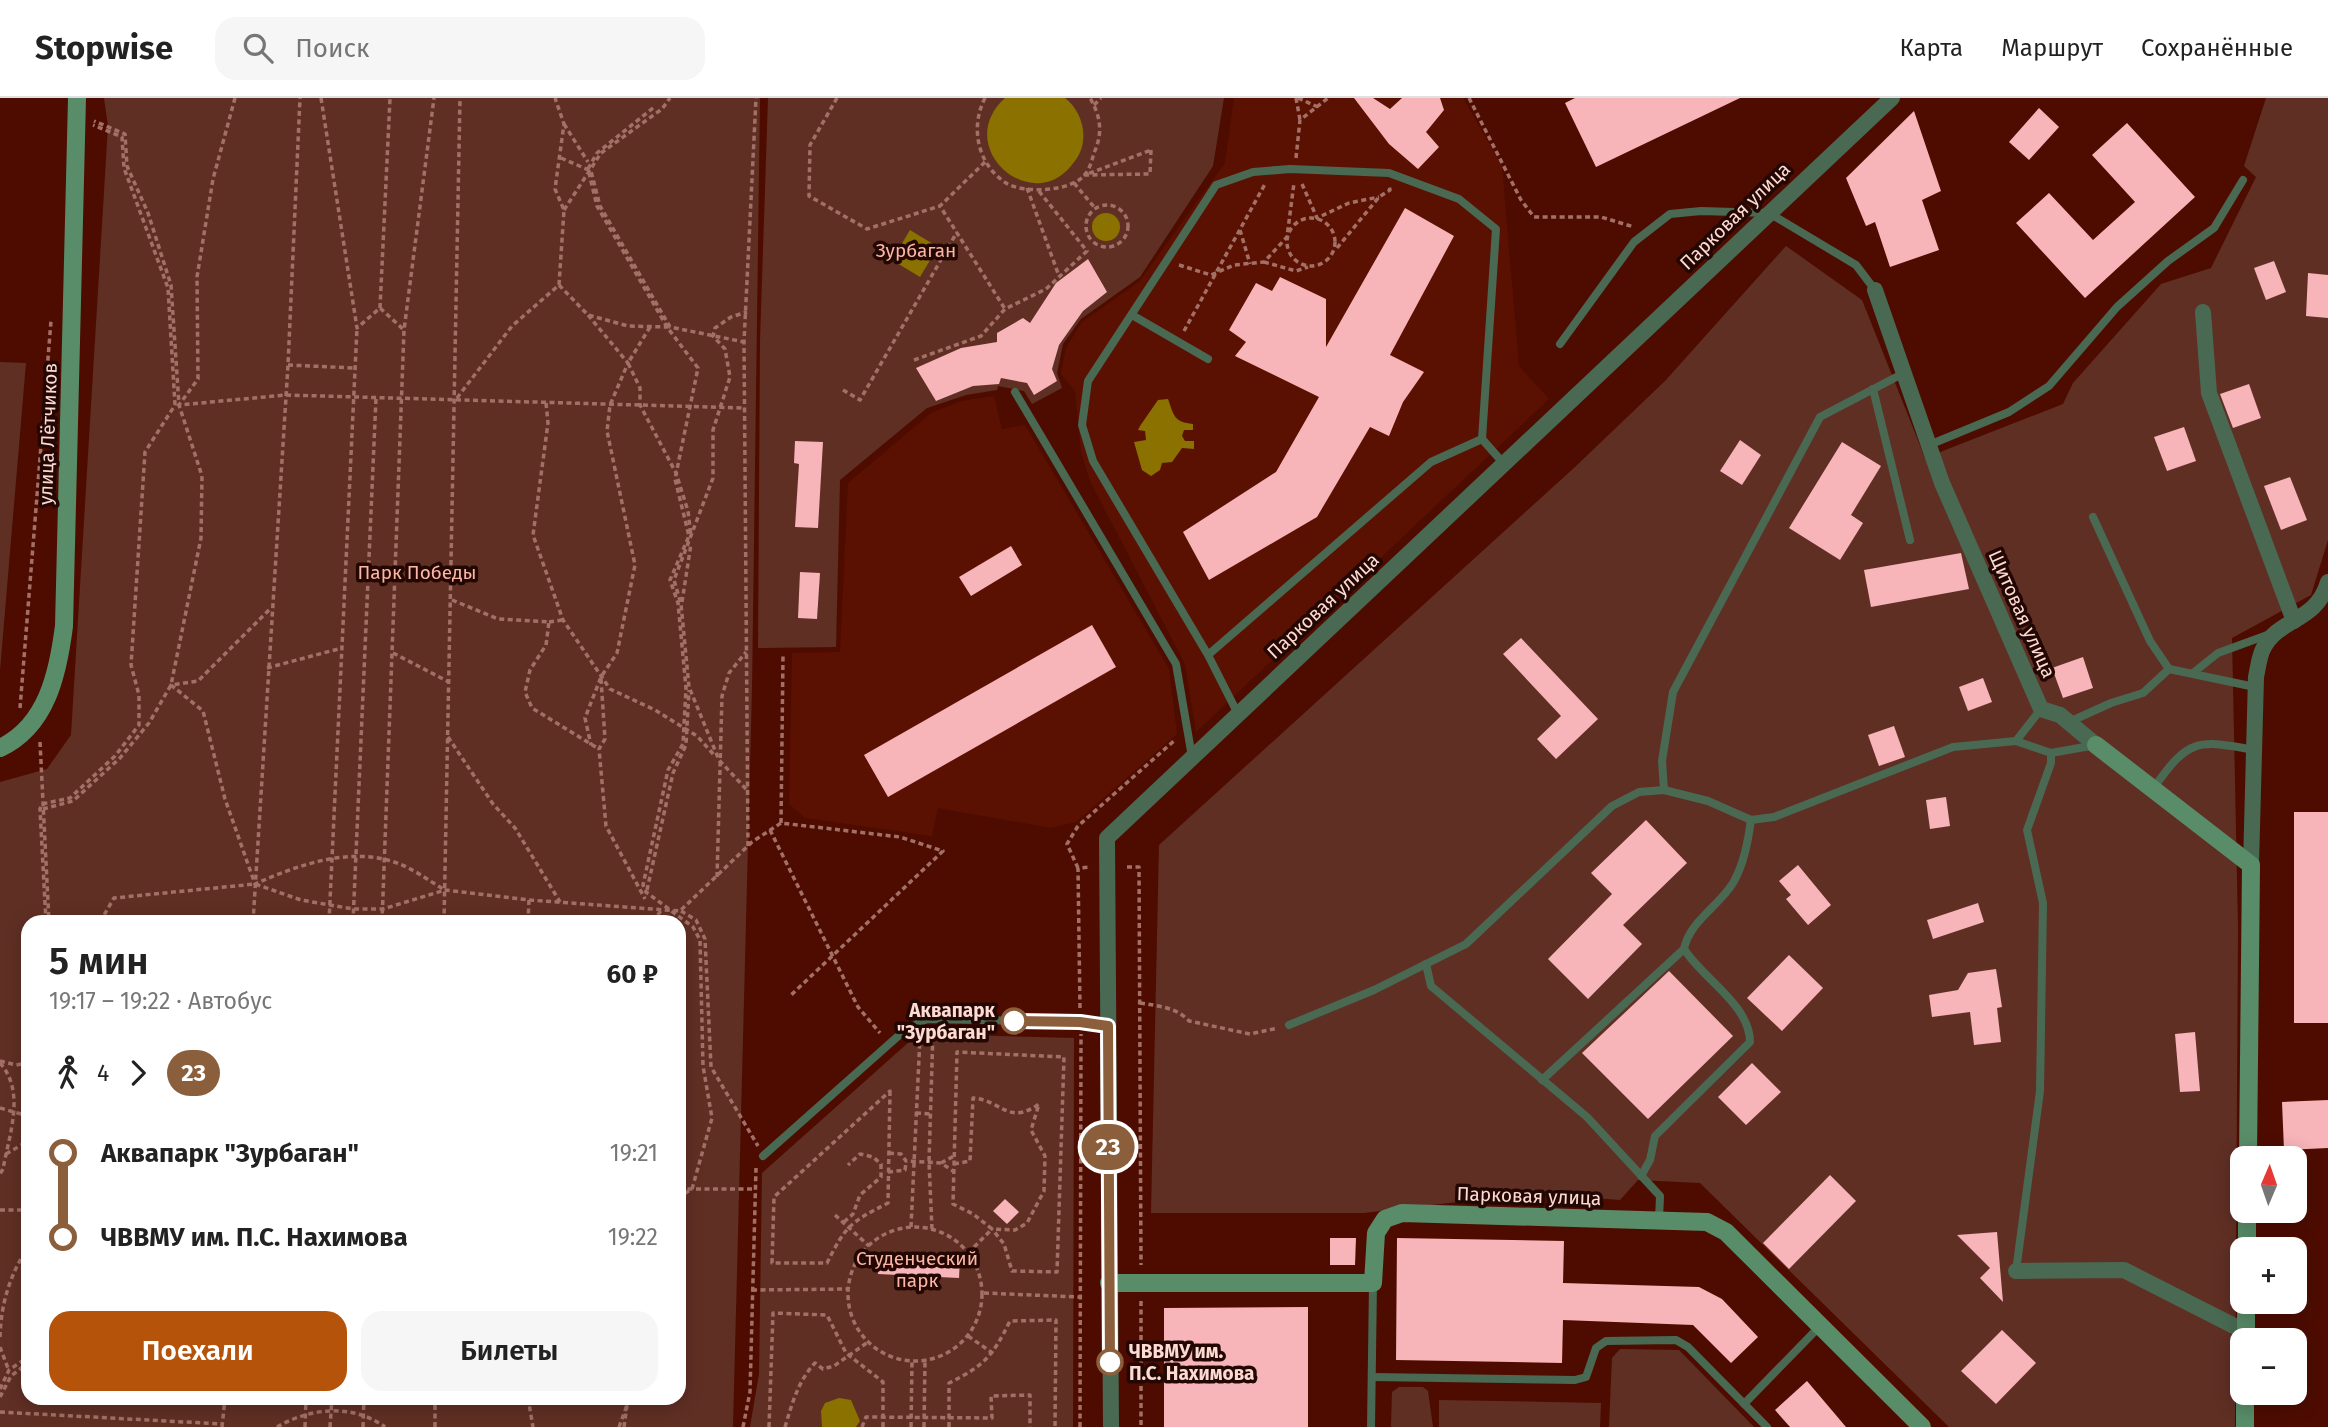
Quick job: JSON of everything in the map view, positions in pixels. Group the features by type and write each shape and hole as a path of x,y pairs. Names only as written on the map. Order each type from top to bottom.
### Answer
{"street":[{"name":"Парковая улица","path":"1111,1427 1107,838 1892,98"},
{"name":"улица Лётчиков","path":"0,748 26,730 53,686 64,626 76,110"},
{"name":"Щитовая улица","path":"1875,290 1942,483 2041,709 2060,715 2251,865"},
{"path":"2203,312 2209,393 2294,621"},
{"path":"2248,1146 2256,687 2262,649 2275,633 2323,603 2328,582"},
{"name":"Парковая улица","path":"1373,1283 1376,1233 1385,1219 1402,1213 1707,1222 1726,1232 1821,1325 1913,1422"},
{"path":"2016,1271 2124,1269 2231,1328"},
{"path":"1109,1283 1373,1283"},
{"path":"2245,1405 2245,1427"}],"lane":[{"path":"1238,714 1208,655 1093,461 1082,425 1088,381 1216,185 1254,172 1272,170 1389,173 1460,199 1496,229 1482,439 1505,465"},
{"path":"1929,445 2009,412 2049,386 2118,307 2168,261 2214,228 2243,180"},
{"path":"1559,344 1634,242 1670,214 1701,211 1769,213 1856,265 1875,290"},
{"path":"1132,315 1208,359"},
{"path":"1664,790 1662,761 1673,692 1820,417 1904,373"},
{"path":"1873,389 1910,540"},
{"path":"1015,392 1176,664 1192,757"},
{"path":"1208,655 1431,462 1482,439"},
{"path":"2093,517 2150,641 2169,669 2256,687"},
{"path":"2193,673 2218,653 2275,633"},
{"path":"2069,722 2111,703 2143,694 2169,669"},
{"path":"2016,741 2041,709"},
{"path":"1289,1025 1374,990 1466,944 1612,806 1639,792 1664,790 1708,801 1751,820 1774,817 1953,747 2016,741 2051,753 2096,745"},
{"path":"2153,789 2173,760 2192,746 2205,743 2255,750"},
{"path":"2016,1271 2040,1091 2043,903 2027,830 2051,764 2051,753"},
{"path":"1542,1080 1684,948 1691,932 1734,882 1747,847 1751,820"},
{"path":"1641,1175 1650,1160 1655,1136 1750,1042 1750,1027 1684,948"},
{"path":"1426,964 1431,986 1587,1117 1641,1175 1660,1196 1659,1220"},
{"path":"763,1156 905,1030 927,1019 1080,1022 1108,1026"},
{"path":"1371,1427 1373,1283"},
{"path":"1744,1404 1821,1325"},
{"path":"1372,1377 1575,1380 1586,1377 1596,1348 1606,1341 1676,1340 1688,1347 1767,1427"}],"path":[{"path":"179,405 198,379 197,277 213,178 235,98"},
{"path":"253,915 288,365 300,98"},
{"path":"321,98 357,328 329,915"},
{"path":"357,328 380,308 390,98"},
{"path":"383,915 404,330 434,98"},
{"path":"444,915 460,98"},
{"path":"555,98 564,124 588,163 600,206 668,327 698,368 676,473 688,536 670,580 678,603 686,688 686,745 673,773 645,899"},
{"path":"564,210 601,153 662,109 670,98"},
{"path":"748,848 744,342 747,312 747,238 752,215 756,98"},
{"path":"838,98 810,145 809,196 867,229 940,206 985,162"},
{"path":"985,98 975,136 985,162 1007,184 1038,190 1069,186 1085,175 1151,150 1150,174 1085,175"},
{"path":"1085,175 1099,142 1100,116 1090,98"},
{"path":"1094,105 1101,98"},
{"path":"1297,98 1318,107"},
{"path":"1297,98 1300,120 1287,237 1289,253 1301,264 1309,267"},
{"path":"1300,120 1328,98"},
{"path":"1469,98 1521,200 1534,217 1601,217 1646,231"},
{"path":"588,163 653,108"},
{"path":"42,806 73,801 120,758 149,723 171,685 201,538 202,476 179,405 171,285 148,213 127,166 125,134 76,110"},
{"path":"42,806 70,799 115,756 139,725 139,695 131,665 145,452 175,405 168,288 124,168 122,137 76,110"},
{"path":"455,400 512,326 559,285 564,210 555,189 564,124"},
{"path":"561,158 589,171"},
{"path":"1296,169 1317,218 1331,226 1335,234 1335,250"},
{"path":"1178,342 1272,170"},
{"path":"1074,183 1096,209"},
{"path":"1027,188 1059,276"},
{"path":"1038,190 1087,251"},
{"path":"1168,259 1196,273 1211,275 1234,265 1264,262 1296,271 1325,263 1379,197 1349,203 1317,218 1301,219 1264,262"},
{"path":"940,206 1005,309"},
{"path":"1102,206 1116,207 1126,218 1128,225 1124,238 1107,247 1094,243 1086,225 1096,209 1102,206"},
{"path":"1240,230 1250,264"},
{"path":"843,390 860,400 957,232"},
{"path":"914,360 981,335 1005,309 1046,289 1094,243"},
{"path":"559,285 628,363 640,388 640,405 676,473 688,511 691,537 687,582 681,604"},
{"path":"380,308 404,330"},
{"path":"713,336 715,328 747,312"},
{"path":"588,315 628,326 668,327 744,342"},
{"path":"19,712 51,320"},
{"path":"591,745 585,719 601,677 617,653 635,565 607,431 610,405 628,363 650,327"},
{"path":"685,730 689,687 681,604 674,580 713,478 713,430 730,377 725,349 713,336"},
{"path":"288,365 355,368"},
{"path":"179,405 286,395 745,408"},
{"path":"354,915 376,398"},
{"path":"546,403 548,423 533,535 563,620 610,689 656,709 697,736 747,791"},
{"path":"452,600 498,619 550,622 563,620"},
{"path":"171,685 198,681 271,608"},
{"path":"550,622 546,646 530,670 525,692 532,708 599,749"},
{"path":"267,668 342,648"},
{"path":"393,653 449,682"},
{"path":"717,877 722,696 729,673 746,653"},
{"path":"781,823 783,656"},
{"path":"601,677 605,739 599,749 606,826 645,899 652,907"},
{"path":"171,685 203,711 225,799 255,884"},
{"path":"689,687 719,760"},
{"path":"39,712 48,915"},
{"path":"1080,1427 1079,867 1067,844 1078,826 1187,730"},
{"path":"448,736 493,804 515,828 560,902"},
{"path":"680,911 748,848 781,823 900,837 943,851 789,997"},
{"path":"770,830 858,1007 889,1044"},
{"path":"104,915 114,898 255,884 293,867 356,857 399,863 445,890 529,900 652,907 680,911 696,920 705,939 711,1067 763,1156 756,1168 750,1392 743,1427"},
{"path":"1079,867 1096,867"},
{"path":"1127,867 1139,867 1142,1427"},
{"path":"255,884 300,900 354,909 383,909 445,890"},
{"path":"646,892 677,915"},
{"path":"528,915 529,900"},
{"path":"658,915 662,909"},
{"path":"686,922 693,927 700,940 703,1066 712,1118 692,1189 686,1193"},
{"path":"1140,1003 1166,1007 1183,1014 1189,1021 1250,1034 1289,1025"},
{"path":"911,1227 920,1031"},
{"path":"932,1229 929,1162 933,1031"},
{"path":"957,1052 1063,1057 1057,1272 1012,1271 1004,1244 992,1229 973,1214 953,1204 954,1164 957,1052"},
{"path":"0,1062 21,1064"},
{"path":"0,1062 11,1075 15,1091 6,1154 0,1174"},
{"path":"846,1224 888,1203 890,1091 774,1197 772,1263 827,1263 860,1195 881,1177 881,1164 873,1157 860,1154 848,1166"},
{"path":"954,1164 970,1161 974,1098 1016,1114 1039,1104 1031,1130 1045,1156 1044,1191 1027,1223 1015,1230 992,1229 968,1253"},
{"path":"0,1108 21,1114"},
{"path":"916,1113 931,1114"},
{"path":"6,1154 21,1144"},
{"path":"888,1172 905,1170 906,1161 901,1154 889,1153"},
{"path":"942,1163 954,1156"},
{"path":"906,1161 942,1163 954,1171"},
{"path":"686,1189 755,1189"},
{"path":"0,1210 21,1210"},
{"path":"835,1215 869,1246"},
{"path":"911,1227 932,1229 958,1242 968,1253 981,1278 982,1293 976,1322 968,1336 941,1356 912,1361 881,1352 868,1342 853,1317 848,1289 859,1259 869,1246 881,1237 911,1227"},
{"path":"0,1337 1,1309 15,1266 21,1257"},
{"path":"752,1290 848,1289"},
{"path":"982,1293 1079,1297"},
{"path":"769,1427 772,1313 827,1315 835,1336 849,1356 883,1382 883,1427"},
{"path":"949,1427 949,1383 974,1371 994,1354 1010,1321 1056,1320 1055,1427"},
{"path":"968,1336 994,1354"},
{"path":"785,1427 799,1384 811,1367 815,1363 823,1369 849,1356 868,1342"},
{"path":"0,1347 11,1376"},
{"path":"924,1427 925,1360"},
{"path":"911,1427 912,1361"},
{"path":"0,1389 9,1370 21,1362"},
{"path":"0,1397 11,1376 21,1368"},
{"path":"862,1427 866,1417 992,1419 991,1396 1030,1395 1030,1427"},
{"path":"0,1412 222,1426 224,1405"},
{"path":"305,1427 306,1405"},
{"path":"330,1427 331,1405"},
{"path":"363,1427 364,1405"},
{"path":"435,1405 435,1427"},
{"path":"529,1405 533,1427"},
{"path":"622,1427 625,1405"},
{"path":"277,1427 306,1414 331,1410 363,1416 385,1427"},
{"path":"973,1420 973,1427"}],"shaded area":[{"path":"1005,98 1065,98 1070,102 1083,129 1082,148 1071,166 1054,179 1036,183 1018,179 1003,169 992,154 987,136 991,117"},
{"path":"1234,98 1463,98 1502,166 1519,366 1549,399 1196,732 1185,664 1090,481 1081,452 1075,391 1061,374 1066,348 1082,322 1139,282 1225,163"},
{"path":"1106,213 1116,217 1120,227 1116,237 1106,241 1096,237 1092,227 1096,217"},
{"path":"910,230 938,247 920,277 892,260"},
{"path":"994,396 1002,429 1025,425 1169,669 1177,734 1076,822 1051,828 938,808 932,836 805,818 789,804 792,653 840,652 848,483 931,413 961,401"},
{"path":"1168,399 1176,417 1182,422 1193,424 1193,430 1184,430 1182,436 1185,441 1194,441 1194,449 1182,448 1172,462 1162,463 1160,470 1151,476 1142,470 1134,442 1146,440 1145,431 1138,430 1140,426 1158,400"},
{"path":"839,1398 851,1400 860,1421 856,1427 822,1427 821,1411 825,1403"}],"green space":[{"name":"Парк Победы","path":"104,98 760,98 752,688 733,1427 0,1427 0,782 47,769 71,735 108,126"},
{"name":"Зурбаган","path":"768,98 1224,98 1213,166 1140,277 1081,319 1063,344 1057,373 1062,388 1032,404 1024,391 998,386 997,390 966,395 927,408 840,480 836,647 758,648 760,341"},
{"path":"2266,98 2328,98 2328,540 2311,595 2232,638 2238,928 2237,1146 2230,1146 2230,1223 2236,1223 2236,1237 2230,1237 2230,1314 2236,1314 2236,1328 2230,1328 2230,1405 2235,1405 2235,1427 1949,1427 1700,1183 1638,1180 1620,1200 1534,1193 1364,1213 1151,1213 1159,845 1575,467 1665,381 1786,246 1862,300 1925,458 2063,404 2073,383 2161,284 2211,268 2256,177 2244,166"},
{"path":"0,362 26,363 0,670"},
{"name":"Студенческий парк","path":"918,1034 1074,1038 1073,1427 750,1427 759,1374 762,1173"},
{"path":"1620,1349 1679,1350 1754,1427 1609,1427 1612,1358"},
{"path":"1399,1387 1423,1387 1428,1391 1433,1427 1391,1427 1392,1392"},
{"path":"1439,1400 1601,1403 1600,1427 1439,1427"}],"building":[{"path":"1354,98 1373,98 1390,109 1402,98 1440,98 1444,110 1426,132 1439,147 1418,169 1389,144"},
{"path":"1575,98 1740,98 1596,167 1565,103"},
{"path":"2039,108 2059,127 2029,160 2009,142"},
{"path":"1914,111 1941,191 1922,200 1939,250 1890,267 1875,222 1866,226 1846,178"},
{"path":"2127,123 2195,197 2085,298 2016,223 2049,193 2093,240 2135,202 2092,155"},
{"path":"1405,208 1454,236 1390,355 1424,372 1403,402 1389,436 1370,427 1317,517 1209,580 1183,532 1276,472 1319,397 1235,356 1246,342 1229,330 1256,283 1272,291 1280,277 1326,299 1326,347"},
{"path":"1088,259 1107,292 1083,311 1059,345 1052,369 1057,381 1034,395 1027,383 1001,378 999,384 973,386 936,401 916,368 961,348 997,342 997,333 1023,318 1030,323 1056,283"},
{"path":"2274,261 2286,292 2266,300 2254,268"},
{"path":"2308,273 2328,275 2328,318 2306,316"},
{"path":"2249,384 2261,418 2233,428 2220,394"},
{"path":"2184,427 2196,461 2167,471 2154,437"},
{"path":"1740,440 1761,455 1742,485 1720,471"},
{"path":"795,441 823,442 818,528 795,527 799,464 794,463"},
{"path":"1842,442 1881,466 1851,515 1863,523 1840,560 1789,528"},
{"path":"2290,477 2307,520 2281,530 2264,486"},
{"path":"1011,546 1022,565 971,596 959,577"},
{"path":"1961,553 1969,589 1871,607 1864,570"},
{"path":"800,572 820,573 817,619 798,618"},
{"path":"1092,625 1116,667 888,797 864,755"},
{"path":"1521,638 1598,719 1556,759 1537,739 1561,716 1503,654"},
{"path":"2083,657 2093,688 2063,698 2052,668"},
{"path":"1983,678 1992,702 1968,711 1959,687"},
{"path":"1894,726 1905,757 1879,766 1868,735"},
{"path":"1946,797 1950,826 1930,829 1926,800"},
{"path":"2294,812 2328,812 2328,1023 2294,1023"},
{"path":"1646,820 1687,863 1623,925 1642,944 1588,999 1548,959 1612,894 1591,873"},
{"path":"1798,865 1831,905 1808,925 1786,899 1791,895 1779,881"},
{"path":"1978,903 1984,922 1933,939 1927,920"},
{"path":"1789,955 1823,988 1782,1031 1747,998"},
{"path":"1996,969 2002,1007 1997,1008 2001,1042 1974,1045 1970,1012 1932,1017 1929,995 1958,990 1968,973"},
{"path":"1669,971 1733,1036 1648,1119 1582,1053"},
{"path":"2195,1032 2200,1091 2180,1092 2175,1034"},
{"path":"1752,1063 1781,1092 1746,1125 1718,1097"},
{"path":"2328,1100 2328,1148 2284,1146 2282,1102"},
{"path":"1830,1175 1856,1201 1789,1269 1763,1243"},
{"path":"1005,1199 1019,1212 1007,1224 993,1211"},
{"path":"1997,1232 2003,1302 1980,1278 1990,1268 1957,1235"},
{"path":"1330,1238 1356,1238 1355,1265 1330,1265"},
{"path":"1397,1238 1564,1241 1563,1283 1699,1287 1722,1299 1758,1337 1731,1363 1693,1325 1563,1320 1562,1363 1396,1360"},
{"path":"879,1253 960,1258 959,1278 878,1274"},
{"path":"1308,1307 1308,1427 1164,1427 1164,1308"},
{"path":"2002,1330 2036,1363 1996,1404 1961,1371"},
{"path":"1807,1381 1846,1427 1790,1427 1775,1410"}],"bus line":[{"name":"23","path":"1014,1021 1080,1022 1108,1026 1110,1362"}],"place":[{"name":"Аквапарк \"Зурбаган\"","path":"1014,1021"},
{"name":"ЧВВМУ им. П.С. Нахимова","path":"1110,1362"}]}
